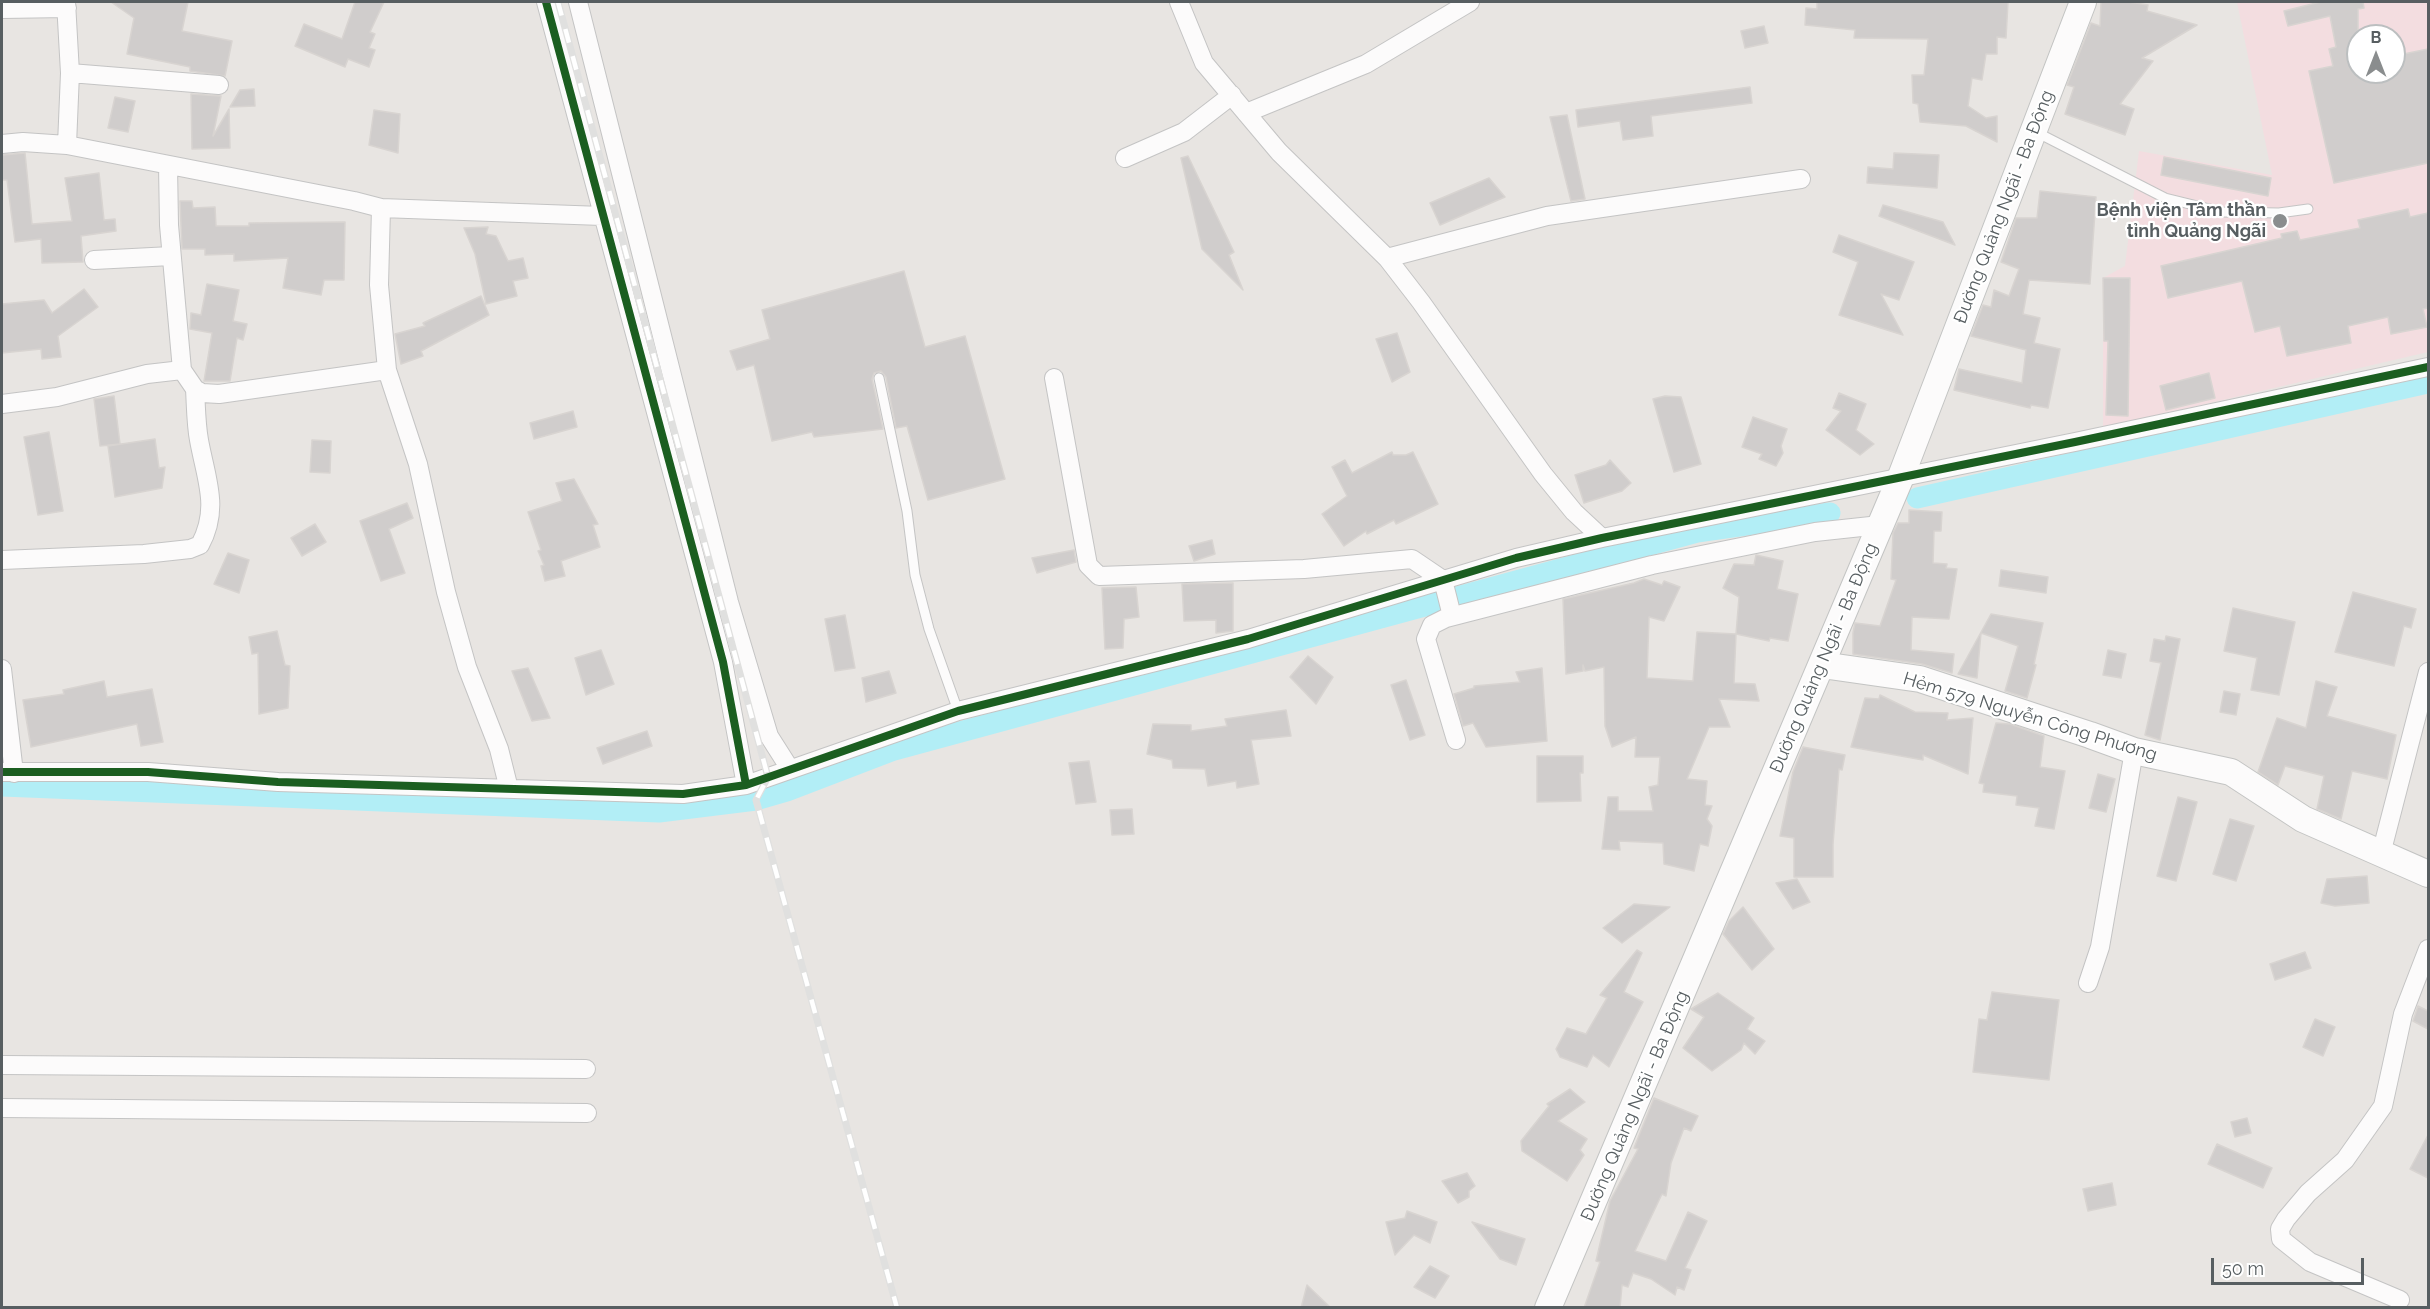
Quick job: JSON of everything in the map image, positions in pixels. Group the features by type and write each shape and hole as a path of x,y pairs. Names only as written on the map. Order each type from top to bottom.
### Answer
{"main road":[{"name":"Đường Quảng Ngãi - Ba Động","path":"1548,1308 1900,478 2083,2"},
{"name":"Hẻm 579 Nguyễn Công Phương","path":"1822,665 1920,679 2134,751 2231,772 2303,819 2428,874"}],"street":[{"path":"546,2 723,662 746,785"},
{"path":"578,2 729,602 769,736 790,769"},
{"path":"1179,2 1204,63 1279,152 1387,258 1421,302 1542,474 1574,512 1602,538"},
{"path":"1246,113 1366,64 1470,2"},
{"path":"2,9 66,5 70,73 67,145"},
{"path":"70,73 219,85"},
{"path":"1125,158 1184,132 1232,95"},
{"path":"2,144 23,142 67,145 381,208 602,216"},
{"path":"168,165 171,256 182,370 195,389 202,393 230,394 387,370"},
{"path":"1387,258 1547,216 1801,179"},
{"path":"381,208 379,285 387,370 418,464 446,592 466,667 499,749 509,789"},
{"path":"94,260 171,256"},
{"path":"1456,740 1426,639 1448,599 1516,558 1602,538 2428,367"},
{"path":"2,404 57,397 147,374 182,370"},
{"path":"1054,378 1088,565 1099,576 1304,568 1412,559 1448,599"},
{"path":"2,560 144,554 190,549 200,545 210,524 212,501 199,438 195,389"},
{"path":"2,669 8,772 148,772 278,782 683,794 746,785 958,711 1248,639 1448,599 1652,565 1815,532 1880,525"},
{"path":"2381,854 2428,672"},
{"path":"2088,983 2100,947 2134,751"},
{"path":"2400,1300 2310,1262 2282,1239 2280,1229 2308,1194 2346,1160 2383,1106 2403,1014 2428,949"},
{"path":"2,1065 586,1069"},
{"path":"2,1108 587,1113"}],"lane":[{"path":"2033,131 2165,198 2222,212 2279,213 2308,209"},
{"path":"879,378 907,511 915,575 929,629 958,711"}],"shaded area":[{"name":"Bệnh viện Tâm thần tỉnh Quảng Ngãi","path":"2237,2 2428,2 2428,352 2103,428 2103,278 2125,266 2139,151 2272,175"}],"building":[{"path":"111,2 188,2 182,31 232,41 225,76 190,71 190,67 127,54 134,18"},
{"path":"355,2 384,2 370,32 375,34 369,48 375,50 369,67 348,59 345,67 295,46 304,24 342,39"},
{"path":"1817,2 2008,2 2006,38 1997,37 1997,54 1986,54 1982,80 1972,78 1968,106 1986,118 1997,116 1997,142 1966,126 1920,122 1918,104 1913,103 1912,75 1924,75 1928,39 1854,38 1855,30 1805,25 1806,8 1817,9"},
{"path":"2101,2 2148,5 2147,11 2197,25 2142,58 2153,61 2120,104 2134,109 2125,135 2065,114 2074,87 2067,85 2091,23 2100,26"},
{"path":"2320,2 2363,2 2364,8 2358,9 2358,24 2346,24 2346,84 2406,84 2406,54 2428,49 2428,163 2334,183 2309,71 2333,66 2329,49 2336,47 2330,16 2288,26 2284,11"},
{"path":"1764,26 1768,43 1745,48 1741,31"},
{"path":"1750,87 1752,103 1651,116 1653,136 1623,140 1620,121 1578,127 1576,110"},
{"path":"254,89 255,106 230,107 240,90"},
{"path":"191,94 221,96 213,136 229,109 230,148 192,149"},
{"path":"115,97 135,101 128,132 108,128"},
{"path":"374,110 400,114 398,153 369,145"},
{"path":"1567,115 1585,199 1571,201 1550,117"},
{"path":"25,153 32,224 72,221 65,178 99,173 104,220 115,219 116,231 81,236 83,262 42,263 41,239 15,242 7,180 2,180 2,155"},
{"path":"1894,153 1939,155 1937,188 1867,183 1868,167 1893,169"},
{"path":"1188,156 1234,252 1229,255 1243,290 1202,249 1181,158"},
{"path":"2164,157 2271,178 2268,196 2161,175"},
{"path":"1489,178 1505,197 1440,225 1430,203"},
{"path":"2040,191 2096,197 2090,284 2029,280 2023,314 2040,318 2034,343 2060,349 2048,408 2031,405 2030,408 1954,390 1959,369 2022,383 2026,350 1971,336 1983,305 1991,307 1994,290 2009,296 2019,269 2001,262 2016,218 2037,218"},
{"path":"180,201 192,201 193,208 215,207 216,226 249,226 249,223 345,222 344,280 324,280 321,295 283,288 288,258 234,261 234,254 205,255 205,249 182,249"},
{"path":"1883,205 1943,222 1955,245 1879,216"},
{"path":"2408,209 2410,217 2428,213 2428,308 2423,309 2427,327 2391,334 2388,317 2348,326 2351,343 2287,356 2280,326 2255,332 2242,281 2168,298 2161,266 2282,238 2281,234 2297,231 2300,240 2360,228 2358,220"},
{"path":"488,227 486,234 496,236 508,261 523,258 528,278 513,281 517,296 486,304 475,254 464,228"},
{"path":"1839,235 1914,262 1899,300 1881,294 1903,335 1839,315 1858,262 1833,252"},
{"path":"904,271 925,347 965,336 1005,479 928,500 907,426 896,428 886,377 881,371 874,373 872,379 883,429 814,437 812,432 772,441 754,365 737,370 730,351 770,339 762,310"},
{"path":"2103,278 2130,278 2128,416 2106,415 2108,341 2104,341"},
{"path":"207,284 239,290 233,321 247,324 243,340 237,338 230,381 204,381 212,333 190,329 191,313 201,315"},
{"path":"84,289 98,307 58,336 61,357 42,359 41,349 2,353 2,304 44,300 52,313"},
{"path":"481,296 489,315 421,351 423,356 401,364 395,334 425,326 423,323"},
{"path":"1397,333 1410,372 1392,382 1376,339"},
{"path":"2209,373 2215,398 2166,410 2160,386"},
{"path":"1839,393 1866,404 1856,430 1874,444 1860,455 1826,430 1841,411 1833,408"},
{"path":"114,396 120,444 100,446 94,399"},
{"path":"1665,396 1681,397 1701,464 1674,472 1653,399"},
{"path":"573,411 577,427 534,439 530,423"},
{"path":"1753,417 1787,429 1781,446 1783,453 1776,466 1759,459 1762,454 1742,447"},
{"path":"49,432 63,511 38,515 24,437"},
{"path":"155,439 159,468 165,467 162,488 115,497 108,446"},
{"path":"312,440 331,441 330,473 310,472"},
{"path":"1392,452 1393,455 1406,455 1413,452 1438,504 1396,524 1394,520 1367,534 1366,531 1344,546 1322,514 1347,496 1332,467 1345,460 1352,473"},
{"path":"1610,460 1631,483 1622,491 1584,503 1575,475 1606,465"},
{"path":"574,479 598,524 593,525 600,547 561,561 565,576 545,581 541,566 544,565 538,551 541,550 528,512 562,501 556,483"},
{"path":"407,503 413,518 389,529 405,573 381,581 360,521"},
{"path":"1909,510 1942,512 1941,531 1934,531 1933,563 1947,564 1946,568 1957,569 1949,619 1912,617 1911,650 1954,654 1952,673 1922,664 1853,654 1855,623 1880,626 1896,580 1891,579 1893,533 1898,523 1909,523"},
{"path":"315,524 326,542 302,556 291,538"},
{"path":"1212,540 1215,554 1194,561 1189,546"},
{"path":"1074,550 1076,562 1037,573 1032,558"},
{"path":"228,553 249,560 239,593 214,584"},
{"path":"1756,555 1783,561 1777,589 1798,594 1788,641 1770,638 1769,641 1736,634 1739,597 1723,588 1734,564 1754,565"},
{"path":"2001,570 2048,577 2046,593 1999,586"},
{"path":"1644,579 1662,585 1664,581 1680,587 1664,621 1649,617 1647,678 1693,681 1697,632 1736,634 1734,683 1755,684 1759,701 1719,699 1730,727 1709,727 1687,779 1707,781 1705,805 1712,806 1707,819 1712,826 1708,846 1700,844 1694,871 1664,864 1663,843 1619,841 1620,850 1602,849 1608,797 1618,797 1618,811 1653,811 1649,787 1658,785 1660,757 1635,757 1636,737 1612,747 1605,726 1604,667 1585,671 1583,665 1583,671 1566,674 1563,599"},
{"path":"1233,583 1233,631 1216,633 1216,620 1184,621 1182,584"},
{"path":"1136,587 1139,617 1124,619 1123,648 1105,649 1102,588"},
{"path":"2353,592 2416,609 2411,628 2404,626 2394,666 2335,652"},
{"path":"2233,608 2295,622 2279,695 2251,690 2257,658 2224,651"},
{"path":"1991,614 2043,623 2034,664 2036,665 2027,698 2005,691 2018,646 1981,633 1977,678 1958,674"},
{"path":"845,615 855,668 835,671 825,619"},
{"path":"277,631 285,665 290,666 288,708 259,714 258,653 252,654 249,637"},
{"path":"2166,636 2180,639 2160,740 2145,735 2161,663 2150,661 2154,639 2165,641"},
{"path":"601,650 614,684 586,695 575,658"},
{"path":"2108,650 2126,654 2121,678 2103,675"},
{"path":"1308,656 1333,677 1316,704 1290,677"},
{"path":"528,668 550,718 532,721 512,671"},
{"path":"1542,668 1547,741 1486,747 1473,723 1463,726 1454,694 1474,688 1474,686 1520,682 1516,672"},
{"path":"889,671 896,693 866,702 862,678"},
{"path":"1406,680 1425,735 1410,740 1391,685"},
{"path":"104,681 107,697 152,689 163,742 141,746 137,724 31,747 23,700 64,694 63,690"},
{"path":"2316,681 2337,687 2327,716 2396,735 2387,779 2352,771 2341,819 2317,809 2324,776 2285,766 2278,785 2258,772 2277,718 2306,728"},
{"path":"2224,691 2240,694 2236,715 2220,712"},
{"path":"1880,695 1915,712 1948,713 1947,720 1973,718 1968,774 1923,755 1923,760 1851,747 1865,698 1879,699"},
{"path":"1286,710 1291,736 1251,740 1259,784 1237,788 1236,781 1208,786 1205,769 1173,768 1172,760 1147,754 1153,724 1191,725 1191,731 1227,726 1225,719"},
{"path":"1996,723 2010,724 2044,736 2040,767 2065,771 2054,829 2035,826 2039,808 2016,805 2017,796 1983,792 1984,784 1979,783"},
{"path":"647,731 652,746 603,764 597,748"},
{"path":"1803,747 1845,755 1842,770 1839,769 1833,844 1833,877 1794,877 1794,838 1780,836 1793,772"},
{"path":"1537,756 1583,756 1583,773 1580,773 1581,801 1537,802"},
{"path":"1089,761 1096,802 1076,804 1069,763"},
{"path":"2098,774 2115,779 2106,812 2089,808"},
{"path":"2178,797 2197,802 2176,881 2157,876"},
{"path":"1132,809 1134,834 1112,835 1110,810"},
{"path":"2230,819 2254,826 2236,881 2213,874"},
{"path":"2367,876 2369,903 2335,906 2321,903 2327,879"},
{"path":"1797,879 1810,902 1793,909 1776,883"},
{"path":"1634,904 1670,907 1622,943 1603,928"},
{"path":"1743,907 1774,949 1752,970 1723,934 1729,921"},
{"path":"1637,950 1642,953 1624,992 1643,1002 1609,1067 1593,1055 1587,1067 1560,1057 1556,1049 1567,1028 1586,1034 1607,998 1600,995"},
{"path":"2305,952 2311,968 2275,980 2270,964"},
{"path":"1992,992 2059,1000 2049,1080 1973,1072 1979,1019 1987,1020"},
{"path":"1718,993 1754,1018 1747,1029 1765,1041 1755,1054 1744,1043 1741,1050 1712,1071 1683,1048 1704,1017 1691,1009"},
{"path":"2418,1006 2428,1011 2428,1029 2413,1021"},
{"path":"2315,1019 2335,1027 2323,1056 2303,1047"},
{"path":"1570,1089 1585,1102 1558,1121 1587,1139 1580,1150 1584,1155 1567,1181 1522,1151 1521,1141 1549,1106 1547,1104"},
{"path":"1654,1098 1698,1116 1691,1131 1684,1128 1671,1163 1666,1196 1662,1194 1635,1251 1666,1261 1688,1212 1707,1221 1685,1268 1691,1270 1684,1290 1677,1287 1675,1295 1651,1279 1633,1273 1628,1287 1622,1285 1620,1308 1584,1308 1600,1262 1596,1261 1610,1201 1638,1149 1634,1148"},
{"path":"2247,1118 2251,1133 2235,1137 2231,1122"},
{"path":"2428,1135 2428,1178 2410,1169"},
{"path":"2217,1144 2272,1168 2263,1188 2208,1164"},
{"path":"1467,1173 1475,1186 1469,1191 1469,1197 1458,1203 1442,1181"},
{"path":"2112,1183 2116,1205 2088,1211 2083,1189"},
{"path":"1407,1211 1437,1222 1430,1243 1414,1235 1395,1255 1386,1222 1405,1218"},
{"path":"1472,1222 1525,1239 1516,1265 1500,1259"},
{"path":"1430,1266 1449,1276 1435,1298 1414,1287"},
{"path":"1307,1285 1331,1308 1301,1308"}],"waterway":[{"path":"1917,498 2428,383"},
{"path":"2,786 659,812 756,800 787,791 894,750 1697,532 1830,513"}],"railway":[{"path":"558,2 768,777 756,800 897,1308"}],"cycle path":[{"path":"546,2 723,662 746,785"},
{"path":"2,772 148,772 278,782 683,794 746,785 958,711 1248,639 1516,558 1602,538 2075,442 2428,367"}],"place":[{"name":"Bệnh viện Tâm thần tỉnh Quảng Ngãi","path":"2280,221"}]}
